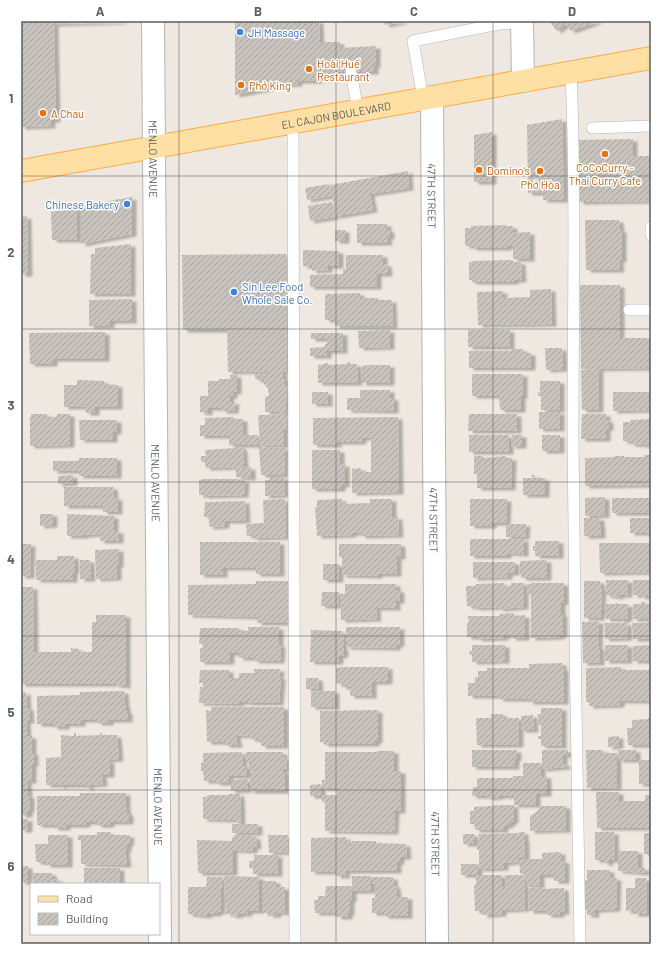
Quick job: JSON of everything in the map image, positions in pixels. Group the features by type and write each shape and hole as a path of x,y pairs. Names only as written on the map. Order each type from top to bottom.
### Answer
{"main road":[{"name":"EL CAJON BOULEVARD","path":"21,172 651,58"}],"street":[{"name":"MENLO AVENUE","path":"153,21 160,883"},
{"path":"522,22 523,81"},
{"name":"47TH STREET","path":"428,98 437,944"}],"lane":[{"path":"428,98 413,41 499,24 522,22"},
{"path":"351,72 358,110"},
{"path":"572,72 574,212 573,436 580,944"},
{"path":"293,122 295,944"},
{"path":"592,128 651,126"},
{"path":"651,227 651,235"},
{"path":"629,310 651,310"}],"building":[{"path":"21,21 122,21 54,24 56,120 51,120 51,126 21,127"},
{"path":"235,21 319,21 320,42 340,42 340,48 376,46 376,65 374,65 374,72 333,72 333,74 330,75 331,79 318,79 318,81 298,81 298,84 275,85 275,87 235,95"},
{"path":"384,21 402,21 402,22 385,25"},
{"path":"549,21 599,21 571,31 566,24 557,31"},
{"path":"562,119 564,200 543,200 543,193 528,193 527,125"},
{"path":"492,132 492,182 474,182 474,135"},
{"path":"633,139 633,156 651,156 651,201 579,202 578,140"},
{"path":"408,171 409,188 370,194 373,210 336,216 330,185"},
{"path":"329,184 331,196 307,200 305,188"},
{"path":"132,197 132,234 81,244 81,206"},
{"path":"332,202 335,217 310,221 308,206"},
{"path":"77,207 77,240 52,240 51,212"},
{"path":"27,216 28,274 21,274 21,217"},
{"path":"585,220 619,220 620,230 622,230 622,260 619,260 620,270 586,270"},
{"path":"357,224 387,224 387,230 390,230 390,237 387,237 388,243 357,243"},
{"path":"471,226 513,226 513,233 530,232 530,259 513,259 513,246 507,246 507,248 472,248 472,246 465,246 465,228 471,228"},
{"path":"335,230 345,230 345,241 335,241"},
{"path":"131,244 131,294 90,294 91,254 95,254 95,248"},
{"path":"303,250 339,251 339,266 328,266 328,270 312,271 312,266 303,266"},
{"name":"Sin Lee Food Whole Sale Co.","path":"286,254 287,371 276,372 283,372 285,386 287,386 287,401 286,400 286,414 279,414 279,412 265,412 265,397 269,396 268,389 264,384 264,380 258,380 255,378 255,373 267,373 267,371 228,372 227,330 183,330 182,255"},
{"path":"346,255 383,255 383,264 387,264 388,274 377,274 377,287 310,287 310,275 343,274 343,269 346,269"},
{"path":"513,260 513,262 521,262 522,280 514,280 514,282 472,282 472,280 469,280 469,262"},
{"path":"580,285 620,285 620,338 651,338 651,368 581,369"},
{"path":"551,289 552,324 478,325 477,292 503,291 503,298 530,297 530,290"},
{"path":"360,293 360,298 392,300 393,326 335,326 335,320 325,320 325,294"},
{"path":"132,299 132,321 110,321 110,326 89,326 89,300"},
{"path":"390,330 390,347 359,348 358,331"},
{"path":"468,330 510,330 510,347 468,347"},
{"path":"105,332 105,359 53,359 53,364 30,364 29,333"},
{"path":"311,333 343,333 343,351 327,351 327,356 310,356 310,348 325,347 325,344 327,344 327,339 311,339"},
{"path":"545,348 562,348 563,369 546,370"},
{"path":"512,349 523,349 523,353 531,353 531,368 469,368 469,351 511,351"},
{"path":"347,362 350,362 350,364 357,364 358,383 318,383 318,365 325,363 328,363 328,365 347,364"},
{"path":"390,365 390,383 362,383 362,366"},
{"path":"599,369 599,410 582,410 581,370"},
{"path":"472,374 523,374 523,396 521,396 521,410 500,410 499,396 472,396"},
{"path":"230,375 237,375 237,392 233,392 233,396 230,396 229,402 235,402 234,411 222,411 222,408 208,408 208,413 200,412 200,396 208,396 208,381 230,379"},
{"path":"77,380 104,381 104,384 118,385 118,407 95,407 95,413 86,413 86,407 64,407 64,385 77,385"},
{"path":"540,381 560,381 560,410 541,410 541,396 538,396 538,392 540,392"},
{"path":"360,390 390,390 390,398 394,398 394,411 347,410 347,398 360,398"},
{"path":"312,392 328,392 328,404 312,404"},
{"path":"613,392 651,392 651,410 613,411"},
{"path":"539,412 560,412 560,429 539,429"},
{"path":"31,414 47,414 47,417 57,417 57,414 70,414 70,445 30,446"},
{"path":"469,414 517,414 517,431 468,431"},
{"path":"582,414 606,414 606,420 609,421 609,428 606,429 606,439 581,439"},
{"path":"258,415 287,415 287,430 284,430 284,446 260,446"},
{"path":"234,417 234,419 243,419 243,435 258,435 258,445 229,445 229,436 200,436 200,425 205,425 205,418"},
{"path":"398,417 399,492 352,493 352,469 361,468 361,472 371,472 371,438 362,438 361,442 337,442 337,445 313,445 313,418"},
{"path":"651,419 650,445 631,444 631,442 623,441 623,422 630,422 630,420"},
{"path":"79,420 117,420 117,432 113,432 113,440 80,440"},
{"path":"469,435 509,435 509,452 469,452"},
{"path":"512,435 522,435 522,446 511,446"},
{"path":"542,435 560,435 560,451 542,451"},
{"path":"236,446 240,446 243,449 244,467 206,468 205,462 201,462 201,456 206,456 205,450 235,448"},
{"path":"259,447 285,448 284,475 261,475"},
{"path":"312,450 340,450 340,465 345,464 345,485 341,485 341,489 312,489"},
{"path":"644,455 651,455 651,485 585,486 585,458 614,456 644,457"},
{"path":"474,456 483,456 483,458 506,456 506,458 512,458 511,488 477,488 477,474 474,474"},
{"path":"79,458 117,458 117,476 79,476 79,471 53,471 53,461 79,461"},
{"path":"251,467 251,478 236,477 236,469"},
{"path":"73,475 73,483 58,484 58,476"},
{"path":"532,475 535,475 535,478 545,478 545,495 523,495 523,478 532,478"},
{"path":"270,477 284,477 285,495 265,496 265,480 270,480"},
{"path":"199,480 245,480 244,495 199,495"},
{"path":"64,487 113,487 114,498 118,498 118,512 103,512 103,506 64,506"},
{"path":"605,497 605,515 585,516 585,498"},
{"path":"612,498 651,498 651,513 612,513"},
{"path":"285,499 286,537 253,538 253,536 247,536 246,524 264,523 263,500"},
{"path":"342,499 342,504 370,503 370,499 392,499 392,517 398,517 399,535 361,536 361,533 352,533 352,535 317,536 315,507 317,507 317,500"},
{"path":"470,499 507,499 506,523 492,523 492,526 470,526"},
{"path":"245,501 246,521 225,521 225,526 209,527 209,517 204,517 205,502"},
{"path":"40,514 53,514 53,525 40,526"},
{"path":"67,514 114,516 114,531 119,531 119,541 100,541 100,534 67,536"},
{"path":"584,518 600,518 601,536 584,536"},
{"path":"630,518 651,518 651,533 630,533"},
{"path":"511,524 526,524 525,537 506,537 506,526"},
{"path":"470,539 524,539 524,554 507,553 507,556 470,556"},
{"path":"535,541 559,541 559,556 535,556 533,546 535,546"},
{"path":"200,542 280,542 280,574 256,574 256,568 223,568 223,575 200,575"},
{"path":"599,543 651,543 651,572 600,573"},
{"path":"21,544 31,544 30,576 21,576"},
{"path":"339,544 401,544 401,557 397,557 397,574 378,574 378,576 342,575 342,557 339,557"},
{"path":"119,549 117,578 96,579 95,550"},
{"path":"57,556 74,556 75,568 74,572 73,571 73,580 36,580 36,560 57,560"},
{"path":"80,560 90,560 91,579 80,579"},
{"path":"547,560 547,578 522,578 520,573 520,561"},
{"path":"473,562 515,562 515,573 508,573 508,577 473,578"},
{"path":"323,564 339,564 339,580 323,580"},
{"path":"606,580 628,580 628,595 619,595 619,597 606,595"},
{"path":"633,580 651,580 651,595 641,597 641,595 633,595"},
{"path":"256,581 288,581 288,623 257,623 257,617 188,615 188,585 256,584"},
{"path":"584,581 600,581 602,588 602,612 600,618 584,618"},
{"path":"504,583 504,587 511,586 511,583 524,583 524,607 499,609 499,607 476,608 467,606 466,586 476,586 476,584"},
{"path":"564,583 564,603 561,602 561,614 563,614 563,635 560,635 560,637 531,638 531,595 528,594 527,584"},
{"path":"345,584 396,584 396,590 400,590 400,601 396,601 396,608 376,608 377,619 341,620 340,594 345,594"},
{"path":"21,587 33,587 34,652 71,652 71,648 79,649 79,652 92,652 92,622 96,622 96,615 126,615 126,686 116,684 21,684"},
{"path":"322,592 339,592 339,606 321,606"},
{"path":"641,602 651,604 651,621 648,621 648,619 633,619 633,604 641,604"},
{"path":"606,604 628,604 628,619 621,621 621,619 606,619"},
{"path":"514,613 514,616 525,615 525,638 512,638 511,635 504,636 504,638 478,639 478,637 467,637 467,623 469,623 468,616 500,616 499,614"},
{"path":"599,621 598,647 600,647 600,663 583,663 582,622"},
{"path":"605,623 627,623 628,638 605,639"},
{"path":"632,623 651,623 651,639 633,639"},
{"path":"248,627 279,627 279,645 281,645 280,661 254,661 254,658 239,658 239,653 230,653 230,662 200,662 200,648 203,648 203,644 199,644 200,628 239,628 239,630 248,631"},
{"path":"346,627 400,627 400,644 396,645 396,648 346,647"},
{"path":"311,630 342,631 342,635 344,635 344,645 342,648 344,648 344,655 339,656 339,662 310,662"},
{"path":"472,645 505,645 505,661 472,662 472,655 470,655 469,651 472,651"},
{"path":"605,645 628,645 628,661 605,661"},
{"path":"651,645 651,661 633,661 633,646"},
{"path":"562,663 562,668 564,668 564,702 529,702 529,699 499,699 499,696 468,696 468,683 475,683 475,677 478,677 478,671 487,671 487,668 529,668 529,664"},
{"path":"388,667 388,682 372,682 372,696 350,696 350,687 342,687 342,684 336,683 336,668"},
{"path":"621,667 621,670 651,670 651,701 620,701 620,705 589,706 589,702 586,702 586,668"},
{"path":"254,669 280,669 279,677 281,677 279,703 199,703 200,687 203,687 203,683 199,683 200,670 229,670 229,678 239,678 239,673 254,673"},
{"path":"306,678 318,678 319,689 306,689"},
{"path":"124,691 126,711 128,711 128,720 109,720 109,723 97,723 97,720 81,720 81,724 65,724 65,727 53,727 53,724 37,724 37,696 80,695 80,692"},
{"path":"335,691 335,707 311,707 311,692"},
{"path":"26,692 30,721 26,721 27,736 32,736 32,753 34,753 34,764 32,764 32,781 27,781 28,796 30,796 30,810 28,810 28,815 21,815 21,693"},
{"path":"211,707 284,707 284,746 261,746 261,742 258,742 258,739 252,739 250,736 237,735 236,741 238,741 238,745 225,745 225,742 207,742 206,710 211,711"},
{"path":"541,708 562,708 562,746 541,746 541,739 538,739 538,736 541,736 541,725 538,725 538,714 541,714"},
{"path":"378,710 378,741 375,741 375,744 324,744 324,742 320,742 320,711"},
{"path":"491,714 503,714 503,718 519,718 519,745 477,745 476,718 491,718"},
{"path":"533,715 534,730 521,730 521,716"},
{"path":"651,718 651,745 628,745 627,728 632,728 632,720"},
{"path":"74,733 76,733 76,736 100,735 100,733 102,733 102,735 117,735 119,759 103,760 110,761 110,775 102,775 103,784 89,785 89,788 86,788 86,785 62,785 62,787 60,787 60,785 46,785 46,758 61,757 61,735 74,736"},
{"path":"619,736 619,746 608,747 608,737"},
{"path":"472,750 517,750 515,767 472,767"},
{"path":"542,750 568,750 568,755 563,755 563,764 566,764 566,767 542,769"},
{"path":"586,750 603,750 603,753 617,753 617,787 587,788"},
{"path":"618,750 636,750 636,760 619,760"},
{"path":"394,751 394,771 401,771 401,811 395,811 394,832 325,831 325,802 322,802 322,795 337,795 337,788 322,788 322,780 325,780 325,752"},
{"path":"242,752 243,766 247,766 247,776 229,776 229,783 204,781 203,771 201,771 201,763 206,762 203,762 203,753"},
{"path":"246,752 283,752 283,758 287,757 287,769 283,769 283,772 249,772 249,763 246,763"},
{"path":"639,760 651,760 651,784 639,784"},
{"path":"523,763 541,763 541,776 547,776 547,794 536,794 536,805 514,805 514,796 487,798 487,796 472,796 473,787 477,787 477,778 513,778 513,776 523,776"},
{"path":"285,772 285,791 250,791 250,773"},
{"path":"248,779 248,790 231,791 231,780"},
{"path":"321,784 321,796 310,796 310,785"},
{"path":"596,792 619,792 619,801 645,801 645,795 651,795 651,828 597,828"},
{"path":"80,793 126,793 126,807 127,813 129,813 129,822 110,822 110,825 97,825 97,822 86,822 86,825 66,825 66,828 54,828 54,825 37,825 37,796 80,796"},
{"path":"240,794 241,823 236,823 236,820 203,819 203,797 207,797 207,795"},
{"path":"514,805 514,820 507,826 504,826 504,830 475,830 475,824 470,824 470,811 474,811 474,807"},
{"path":"539,806 566,806 566,830 530,831 530,816 539,810"},
{"path":"21,819 28,819 28,830 21,830"},
{"path":"232,824 258,824 258,833 232,833"},
{"path":"97,832 110,832 110,835 130,835 127,850 125,850 127,865 81,864 81,840 78,840 78,835 97,835"},
{"path":"519,832 524,832 525,858 518,858 518,862 504,863 504,868 479,869 479,850 477,850 477,844 479,844 479,834 518,833 519,839"},
{"path":"595,832 614,832 615,860 609,860 609,863 604,863 604,860 595,860"},
{"path":"644,833 651,833 651,854 644,854"},
{"path":"463,834 474,834 474,844 463,844"},
{"path":"48,835 68,835 68,865 46,865 46,862 36,862 35,844 48,844"},
{"path":"234,835 253,835 253,837 256,837 257,847 253,847 253,851 233,850 233,873 198,873 197,840 232,841 232,837 234,837"},
{"path":"268,835 288,835 288,852 269,853"},
{"path":"346,837 346,841 349,841 349,845 352,845 352,841 376,841 376,843 406,844 407,857 400,857 400,862 397,862 397,871 345,871 346,876 336,876 336,872 311,872 311,838"},
{"path":"618,851 638,851 638,868 645,868 645,873 618,871"},
{"path":"561,852 561,861 565,861 565,881 554,881 554,875 540,875 540,886 526,886 526,874 520,874 519,859 542,859 542,853"},
{"path":"254,855 278,855 278,874 253,874 253,868 249,868 249,861 254,861"},
{"path":"461,864 478,864 478,875 502,875 502,887 506,887 505,875 524,875 525,909 502,910 502,914 483,915 483,911 475,911 474,885 476,885 476,875 461,875"},
{"path":"21,866 28,866 28,882 21,882"},
{"path":"84,868 120,868 120,883 84,883"},
{"path":"587,870 610,870 610,878 617,878 616,909 595,910 595,915 587,915 587,910 584,910 584,880 587,880"},
{"path":"32,873 52,873 52,879 58,879 58,883 33,883"},
{"path":"352,876 371,876 371,891 352,891"},
{"path":"207,877 223,877 223,888 221,888 221,912 217,912 217,914 207,914 207,916 188,914 188,887 206,887"},
{"path":"224,877 259,877 259,911 248,911 248,914 232,916 232,914 226,914"},
{"path":"372,877 393,877 397,897 408,897 408,916 384,916 384,913 372,913 372,898 375,898 375,884 372,884"},
{"path":"635,878 646,878 647,914 634,914 634,910 626,911 626,888 635,888"},
{"path":"263,881 276,881 276,887 285,887 285,913 277,912 277,915 269,915 269,913 263,913"},
{"path":"326,886 352,886 352,900 350,900 350,913 348,913 348,917 337,917 337,913 315,913 314,900 318,900 318,896 325,896"},
{"path":"542,887 542,889 564,888 565,912 560,912 560,915 547,915 547,911 529,911 528,888"}],"place":[{"name":"JH Massage","path":"240,32"},
{"name":"Hoài Huế Restaurant","path":"309,69"},
{"name":"Phở King","path":"241,85"},
{"name":"A Chau","path":"43,113"},
{"name":"CoCoCurry - Thai Curry Cafe","path":"605,154"},
{"name":"Domino's","path":"479,170"},
{"name":"Phở Hòa","path":"540,171"},
{"name":"Chinese Bakery","path":"127,204"},
{"name":"Sin Lee Food Whole Sale Co.","path":"234,292"}]}
